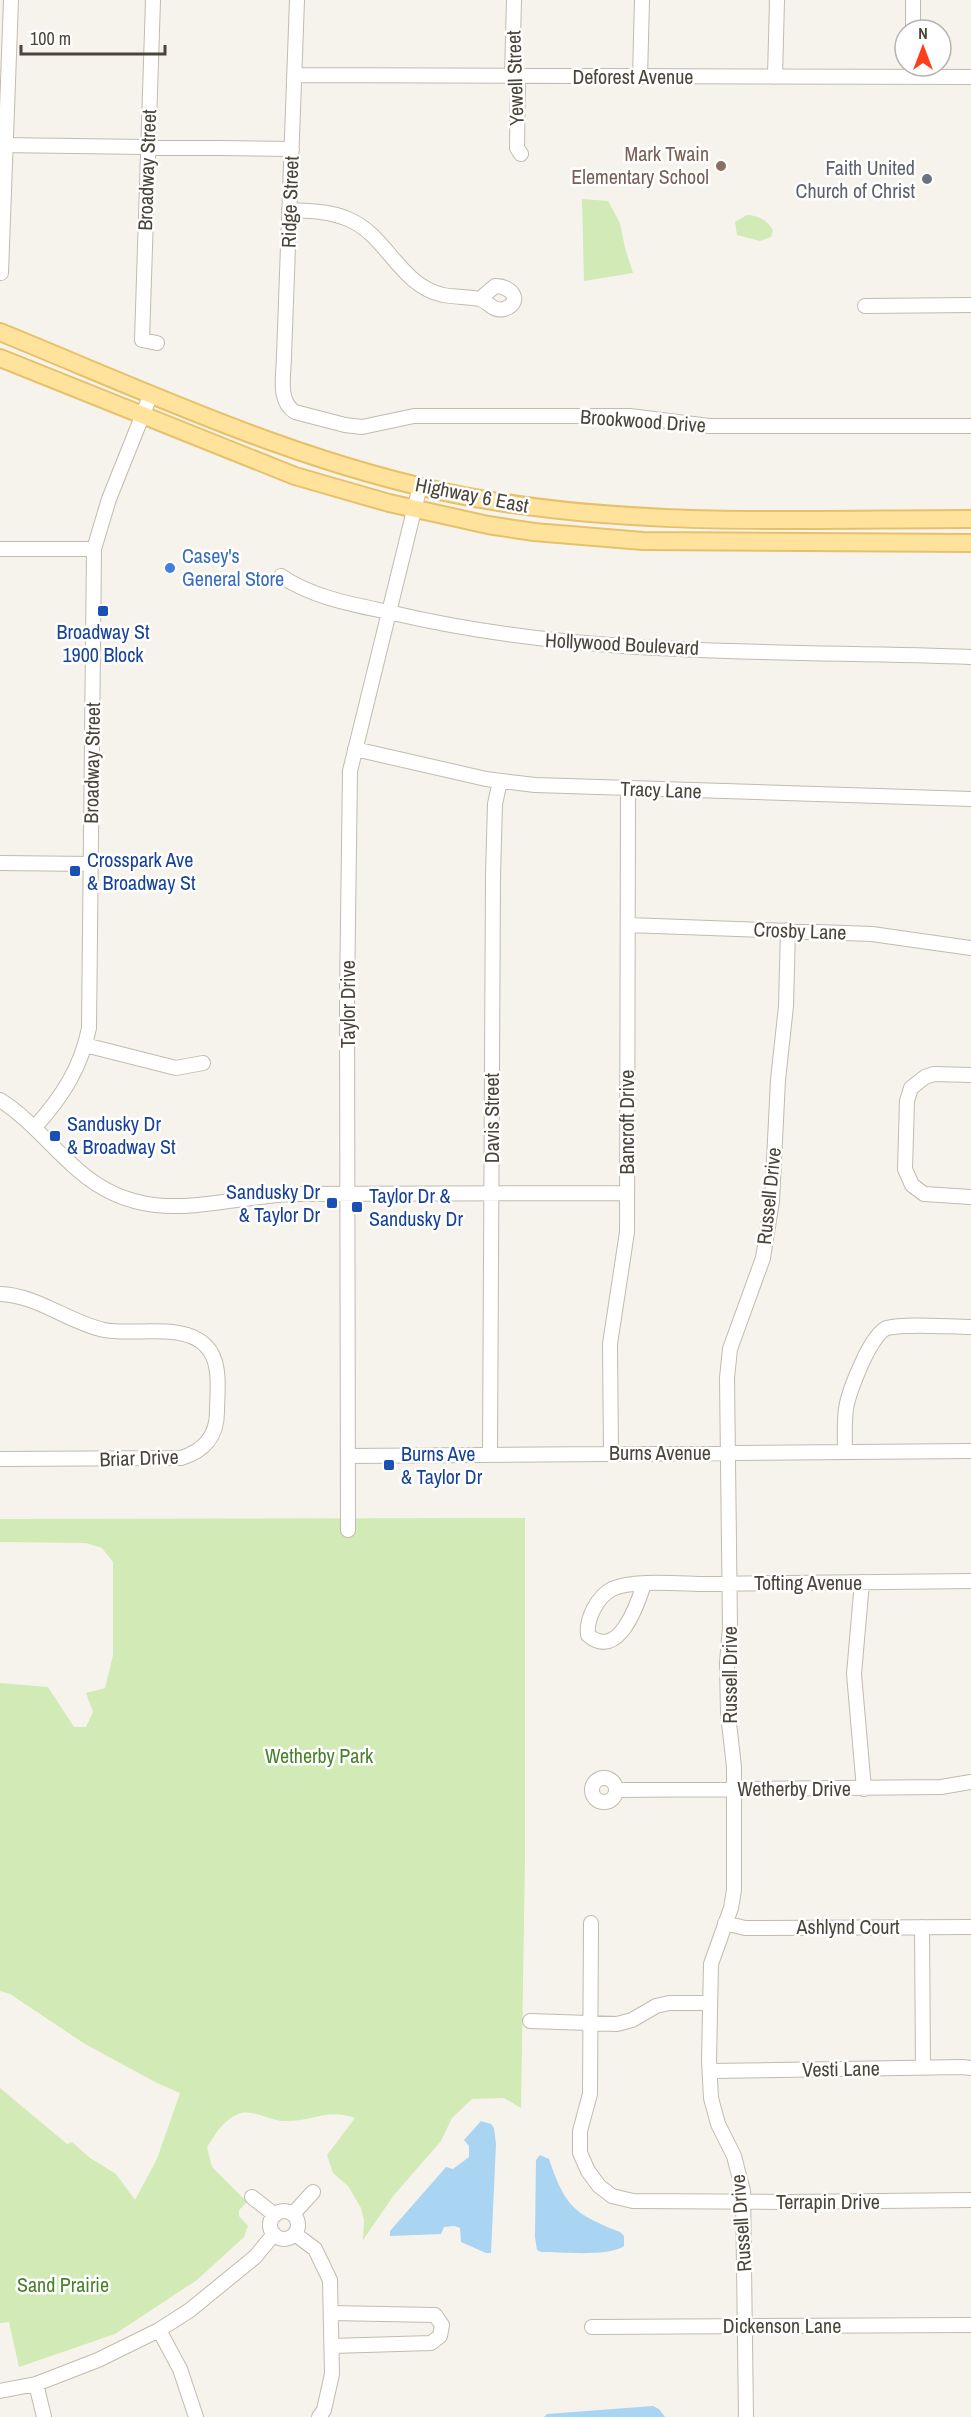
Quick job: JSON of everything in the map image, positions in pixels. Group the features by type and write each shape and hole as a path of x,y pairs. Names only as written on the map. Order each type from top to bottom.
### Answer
{"main road":[{"name":"Highway 6 East","path":"0,332 285,447 346,467 420,486 535,507 642,517 971,519"},
{"name":"Highway 6 East","path":"0,358 295,476 414,509 534,532 632,540 971,543"}],"street":[{"path":"1,273 5,23 11,0"},
{"name":"Broadway Street","path":"153,0 142,340 157,343"},
{"name":"Ridge Street","path":"285,404 284,366 297,0"},
{"name":"Yewell Street","path":"514,0 512,76 518,83 517,148 521,154"},
{"path":"640,77 642,0"},
{"path":"775,77 777,0"},
{"path":"913,0 913,18"},
{"name":"Deforest Avenue","path":"294,75 775,77 893,72"},
{"name":"Deforest Avenue","path":"953,75 971,77"},
{"path":"3,145 292,149"},
{"path":"290,210 325,212 350,220 372,234 411,279 424,287 440,294 463,299 480,299"},
{"path":"865,306 971,305"},
{"name":"Broadway Street","path":"35,1127 58,1101 68,1085 86,1045 90,1010 94,549 109,499 151,393"},
{"name":"Brookwood Drive","path":"285,404 295,412 345,425 363,427 414,416 642,417 709,426 971,426"},
{"name":"Taylor Drive","path":"348,1530 350,771 387,612 420,486"},
{"path":"0,549 94,549"},
{"name":"Hollywood Boulevard","path":"281,576 308,590 346,603 486,632 558,642 636,647 971,657"},
{"name":"Tracy Lane","path":"355,749 500,781 553,786 971,799"},
{"name":"Davis Street","path":"490,1455 493,875 495,804 500,781"},
{"name":"Bancroft Drive","path":"611,1454 609,1362 626,1244 628,788"},
{"path":"0,863 91,864"},
{"name":"Crosby Lane","path":"628,925 872,934 971,948"},
{"name":"Russell Drive","path":"746,2417 743,2202 740,2172 718,2124 711,2098 710,2071 711,1964 731,1908 734,1890 735,1789 728,1704 730,1583 727,1378 730,1349 763,1258 772,1201 778,1080 786,1006 788,930"},
{"path":"86,1045 176,1068 203,1063"},
{"path":"971,1075 934,1074 925,1077 911,1088 907,1101 905,1169 912,1185 924,1194 971,1197"},
{"path":"0,1100 35,1127 91,1180 108,1191 139,1203 179,1207 265,1195 627,1193"},
{"name":"Briar Drive","path":"0,1294 26,1298 104,1330 181,1333 199,1340 213,1355 216,1369 217,1418 214,1432 206,1445 198,1452 181,1458 0,1459"},
{"path":"845,1452 847,1403 865,1355 877,1335 886,1328 904,1326 971,1327"},
{"name":"Burns Avenue","path":"349,1456 971,1450"},
{"name":"Tofting Avenue","path":"644,1584 634,1611 617,1637 602,1642 588,1635 589,1616 609,1590 624,1585 644,1584 730,1583 971,1581"},
{"path":"862,1582 854,1674 864,1788"},
{"name":"Wetherby Drive","path":"616,1790 941,1787 971,1782"},
{"name":"Terrapin Drive","path":"591,1923 591,2094 580,2131 580,2153 588,2171 599,2186 612,2196 633,2201 971,2200"},
{"name":"Ashlynd Court","path":"725,1923 745,1928 971,1927"},
{"path":"922,1927 923,2067"},
{"path":"530,2021 617,2024 632,2020 656,2006 669,2002 710,2003"},
{"name":"Vesti Lane","path":"710,2071 971,2068"},
{"path":"293,2214 313,2192"},
{"path":"252,2197 274,2215"},
{"path":"280,2211 293,2214 298,2220 295,2234 288,2238 281,2238 274,2234 271,2221 274,2215 280,2211"},
{"path":"0,2391 36,2384 98,2360 159,2330 190,2310 247,2264 274,2234"},
{"path":"295,2234 315,2249 330,2280 332,2374 324,2410 320,2417"},
{"path":"331,2313 435,2315 442,2325 440,2336 432,2343 332,2346"},
{"name":"Dickenson Lane","path":"592,2327 971,2325"},
{"path":"159,2330 180,2369 196,2417"},
{"path":"36,2384 44,2417"}],"green space":[{"path":"582,199 608,201 620,223 633,273 584,281"},
{"path":"747,215 759,217 768,223 773,230 771,237 760,241 737,235 735,222"},
{"name":"Wetherby Park","path":"525,1518 525,1857 521,2108 504,2098 472,2099 452,2118 441,2141 394,2195 363,2240 364,2220 361,2208 348,2186 333,2173 327,2155 355,2118 336,2114 281,2121 250,2113 238,2114 220,2128 207,2147 212,2167 247,2202 239,2210 239,2216 248,2226 244,2237 197,2280 115,2334 19,2367 9,2322 0,2323 0,2088 67,2144 72,2142 90,2158 116,2174 135,2200 157,2159 180,2093 85,2044 10,1994 0,1991 0,1683 48,1687 74,1727 86,1727 93,1712 86,1693 105,1688 113,1655 113,1562 102,1548 86,1543 0,1542 0,1519"}],"water":[{"path":"481,2121 491,2124 494,2128 496,2144 491,2253 461,2242 460,2228 454,2226 444,2227 441,2234 390,2236 390,2231 446,2167 453,2169 469,2157 469,2146 464,2140"},
{"path":"540,2155 549,2159 560,2188 573,2206 592,2220 620,2232 624,2236 624,2246 608,2252 596,2253 537,2250 535,2237 536,2160"},
{"path":"653,2406 659,2409 665,2417 544,2417 547,2414"}],"place":[{"name":"Mark Twain Elementary School","path":"721,166"},
{"name":"Faith United Church of Christ","path":"927,179"},
{"name":"Casey's General Store","path":"170,568"},
{"name":"Broadway St 1900 Block","path":"103,611"},
{"name":"Crosspark Ave & Broadway St","path":"75,871"},
{"name":"Sandusky Dr & Broadway St","path":"55,1136"},
{"name":"Sandusky Dr & Taylor Dr","path":"332,1203"},
{"name":"Taylor Dr & Sandusky Dr","path":"357,1207"},
{"name":"Burns Ave & Taylor Dr","path":"389,1465"}],"park label":[{"name":"Sand Prairie","path":"63,2285"}]}
